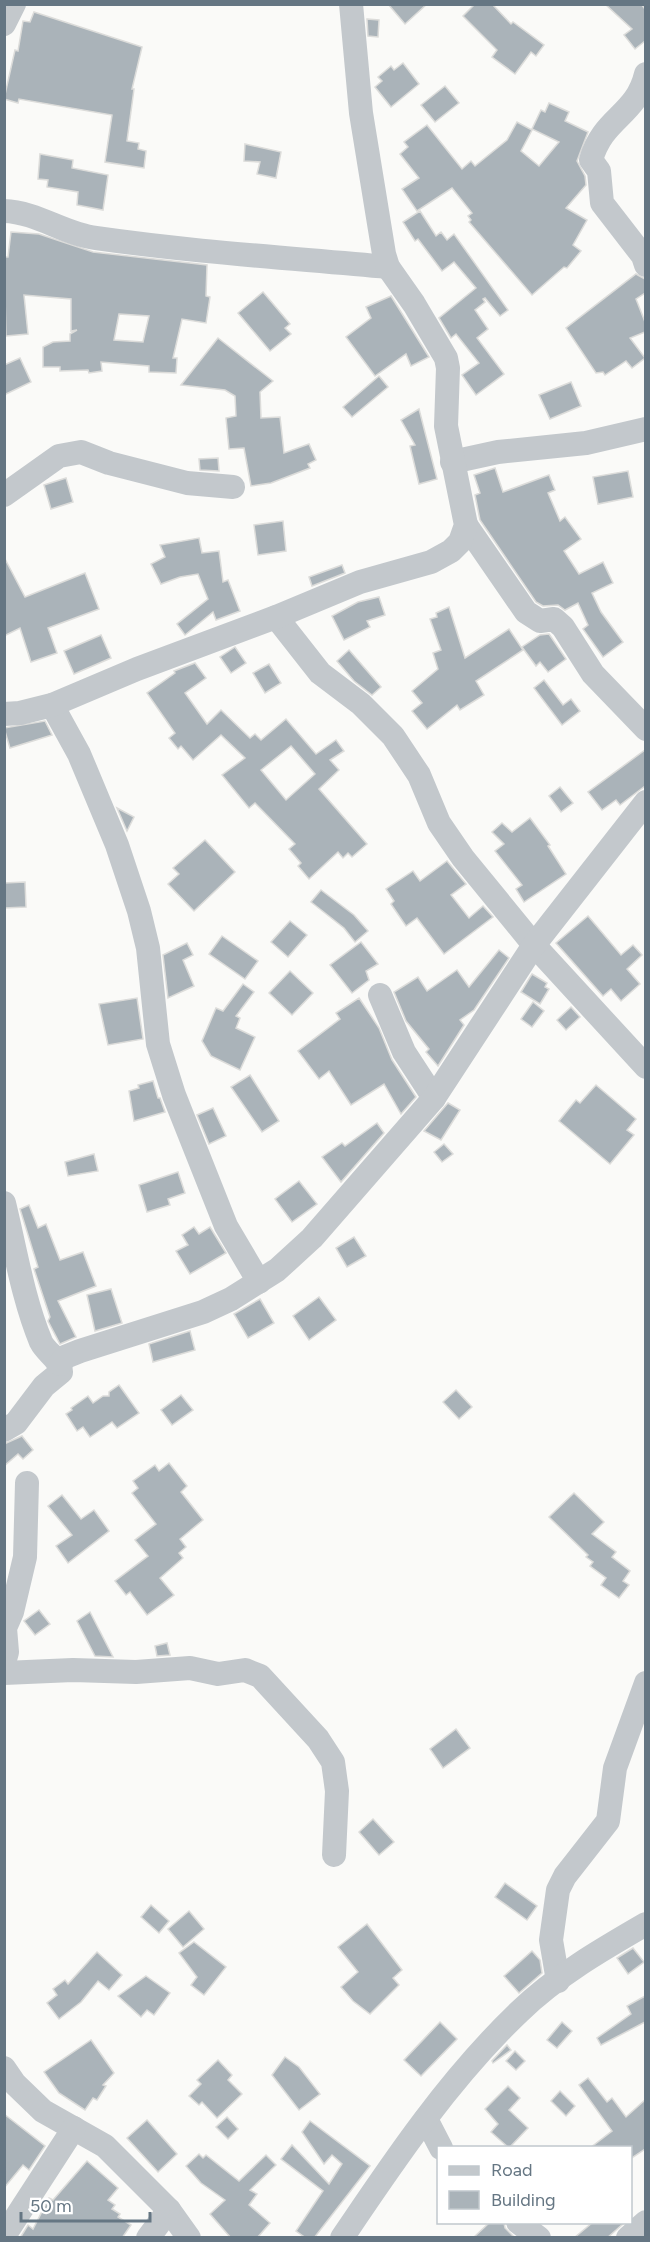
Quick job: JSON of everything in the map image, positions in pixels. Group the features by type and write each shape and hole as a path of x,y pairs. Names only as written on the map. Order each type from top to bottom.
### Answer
{"street":[{"path":"4,24 14,4"},
{"path":"351,4 378,234 388,267 446,358 446,426 465,525 526,612 540,621 554,620 564,627 593,674 645,729"},
{"path":"645,74 642,91 635,102 599,137 591,160 599,171 602,202 643,255 645,265"},
{"path":"4,212 39,218 77,235 94,238 146,245 388,267"},
{"path":"452,462 498,452 586,443 645,429"},
{"path":"4,495 59,456 81,452 110,463 187,483 233,487"},
{"path":"4,714 20,713 52,705 137,669 276,617 360,582 431,562 455,546 465,525"},
{"path":"276,617 320,673 361,704 393,736 419,775 439,824 534,945 643,1060"},
{"path":"52,705 79,754 117,845 139,911 148,948 158,1044 174,1095 226,1226 259,1282"},
{"path":"60,1364 65,1357 80,1351 203,1312 259,1282 312,1238 434,1098 534,945 645,802"},
{"path":"380,995 405,1052 434,1098"},
{"path":"4,1203 28,1302 42,1344 60,1364 61,1372 44,1386 16,1423 4,1430"},
{"path":"4,1663 7,1652 5,1628 12,1612 25,1557 27,1483"},
{"path":"4,1673 73,1670 136,1672 190,1668 218,1674 245,1670 260,1676 318,1738 333,1762 337,1791 334,1855"},
{"path":"558,1981 551,1940 558,1890 565,1876 608,1821 615,1768 645,1683"},
{"path":"342,2238 426,2119 520,2010 608,1944 645,1924"},
{"path":"4,2068 15,2084 43,2111 105,2146 169,2210 189,2238"},
{"path":"426,2119 440,2146"},
{"path":"4,2236 74,2128"},
{"path":"148,2238 169,2210"},
{"path":"628,2238 645,2222"},
{"path":"519,2224 539,2238"}],"building":[{"path":"388,4 427,4 405,24"},
{"path":"475,4 492,4 511,24 513,22 544,45 536,56 531,52 515,74 492,57 497,50 463,16"},
{"path":"605,4 641,4 645,9 645,41 635,49 624,35 632,29"},
{"path":"34,12 142,47 132,89 134,89 127,141 139,143 138,149 146,151 144,168 105,162 112,115 19,99 18,103 4,99 15,50 18,51 23,21 30,22"},
{"path":"367,19 379,20 378,37 368,36"},
{"path":"403,63 419,84 391,107 375,87 382,81 378,77 391,66 394,70"},
{"path":"445,86 459,103 435,122 421,105"},
{"path":"549,103 569,112 565,121 588,132 577,161 585,176 586,185 566,208 587,220 573,245 581,251 567,268 564,267 532,295 469,222 471,220 468,216 472,213 452,188 417,211 402,189 419,178 400,154 408,147 404,142 427,125 462,169 471,161 475,166 507,140 517,122 532,130 521,151 539,166 559,142 532,129 541,110 545,112"},
{"path":"245,144 281,152 276,178 257,174 260,162 244,161"},
{"path":"40,154 73,160 72,168 108,175 103,210 77,205 78,192 47,187 48,180 38,179"},
{"path":"420,211 436,236 441,232 447,240 454,234 508,310 500,316 485,298 483,299 485,302 475,310 488,329 477,338 504,374 476,395 462,375 479,363 456,334 451,338 439,318 476,288 454,262 442,271 418,239 415,241 403,222"},
{"path":"11,232 39,234 93,252 207,265 206,296 210,297 206,323 182,319 173,358 177,358 176,373 149,372 149,366 101,362 102,371 89,373 88,370 60,371 60,367 43,367 43,347 53,342 70,341 70,334 77,330 71,331 71,299 24,295 28,334 6,336 4,257 8,257","holes":["119,314 149,316 143,342 114,340"]},
{"path":"636,274 645,279 645,293 636,299 645,322 645,332 630,338 645,358 632,368 626,361 605,375 603,372 596,373 566,328"},
{"path":"263,292 290,324 285,328 291,334 270,351 238,313"},
{"path":"391,296 429,357 411,366 406,354 375,376 346,337 371,318 366,307"},
{"path":"218,338 273,381 260,392 261,418 280,417 284,453 309,444 316,460 308,464 310,468 271,483 251,486 244,448 229,449 226,418 236,416 235,396 225,390 181,385"},
{"path":"20,358 31,382 4,395 4,365"},
{"path":"379,376 388,387 352,417 343,407"},
{"path":"571,382 581,406 550,419 539,395"},
{"path":"419,409 437,479 419,484 410,446 415,445 401,420"},
{"path":"218,458 219,471 200,470 199,459"},
{"path":"495,468 503,492 549,475 555,490 548,493 560,521 565,517 581,539 564,551 579,574 603,562 613,583 592,593 601,612 623,642 603,657 583,629 588,625 578,603 565,610 558,605 543,606 536,602 480,520 475,495 480,493 474,475"},
{"path":"628,471 633,497 598,504 593,477"},
{"path":"66,478 73,502 51,509 44,485"},
{"path":"283,521 286,551 258,555 254,525"},
{"path":"199,538 202,553 219,551 223,582 228,580 240,611 216,620 213,612 185,635 177,624 208,599 198,574 180,577 161,584 151,564 165,557 160,545"},
{"path":"4,557 25,597 85,573 99,609 48,628 57,653 31,662 20,628 4,636"},
{"path":"342,565 345,573 312,586 309,577"},
{"path":"379,597 385,615 367,621 370,627 344,640 332,616 358,602"},
{"path":"449,607 465,658 509,629 523,650 476,681 484,695 460,710 457,705 427,729 412,711 422,703 412,691 438,669 433,653 441,650 430,619 437,617 436,613"},
{"path":"549,634 566,659 548,672 540,662 536,666 522,647 540,635"},
{"path":"101,635 111,658 74,674 64,651"},
{"path":"235,647 246,663 231,673 220,657"},
{"path":"349,650 381,687 372,695 354,681 337,661"},
{"path":"195,663 206,678 185,693 207,724 221,710 250,738 255,734 261,740 286,719 316,754 336,740 344,751 330,760 339,770 319,789 367,844 352,857 348,853 343,858 338,852 309,879 298,866 301,863 289,849 295,844 255,803 249,808 222,775 245,758 221,735 193,760 181,746 178,749 169,738 175,733 147,693 175,673 174,671","holes":["291,746 315,774 286,800 261,770"]},
{"path":"269,664 281,683 265,693 253,673"},
{"path":"544,680 563,705 571,699 580,711 562,725 534,688"},
{"path":"45,721 52,735 10,748 4,728"},
{"path":"645,750 645,786 620,805 616,800 602,810 588,792"},
{"path":"560,787 573,803 561,812 549,796"},
{"path":"117,808 134,817 127,831"},
{"path":"530,818 550,845 548,846 566,874 524,902 516,889 522,885 495,851 504,844 492,832 502,823 512,832"},
{"path":"205,840 235,872 194,911 168,884 179,874 173,868"},
{"path":"447,861 466,884 451,895 469,918 483,906 493,917 444,954 417,918 406,926 391,904 394,901 386,889 413,871 420,881"},
{"path":"25,882 26,907 4,908 4,883"},
{"path":"321,890 354,915 368,931 355,942 344,928 311,902"},
{"path":"588,916 621,955 633,945 642,955 627,969 640,984 621,1001 611,989 603,996 556,943"},
{"path":"290,921 307,935 288,957 271,942"},
{"path":"222,936 258,961 245,979 209,954"},
{"path":"361,942 378,964 366,971 369,980 352,993 330,965"},
{"path":"187,943 193,955 183,960 194,986 168,998 163,955"},
{"path":"499,950 509,958 474,1010 460,1020 464,1025 438,1066 426,1052 429,1049 406,1021 394,992 418,977 427,991 457,970 469,987"},
{"path":"290,971 313,993 292,1015 269,993"},
{"path":"532,974 547,983 545,987 549,989 540,1004 521,992"},
{"path":"243,984 254,992 236,1016 240,1018 236,1028 255,1037 240,1070 211,1056 202,1041 216,1008 223,1011"},
{"path":"137,998 143,1039 108,1045 99,1004"},
{"path":"359,998 379,1028 392,1060 416,1097 401,1114 384,1084 351,1105 329,1071 319,1079 298,1051 340,1019 336,1013"},
{"path":"533,1002 544,1011 532,1027 521,1019"},
{"path":"571,1007 580,1017 566,1030 557,1020"},
{"path":"250,1075 279,1121 262,1132 231,1087"},
{"path":"153,1081 165,1112 134,1121 129,1091 139,1088 138,1085"},
{"path":"596,1085 636,1119 627,1130 634,1135 610,1164 559,1121 576,1100 580,1103"},
{"path":"448,1103 460,1110 441,1140 424,1131"},
{"path":"213,1108 226,1136 209,1144 197,1115"},
{"path":"377,1123 384,1133 341,1182 322,1157 342,1143 345,1146"},
{"path":"444,1144 453,1154 442,1162 434,1152"},
{"path":"94,1154 98,1171 68,1176 65,1162"},
{"path":"178,1172 185,1193 168,1199 170,1205 147,1212 139,1185"},
{"path":"299,1181 317,1204 292,1222 275,1199"},
{"path":"29,1205 38,1228 46,1224 60,1260 83,1252 96,1286 58,1301 76,1337 60,1344 48,1321 50,1317 34,1269 38,1267 20,1209"},
{"path":"194,1227 199,1234 210,1227 226,1253 190,1274 176,1251 188,1245 182,1235"},
{"path":"354,1237 366,1256 347,1267 336,1248"},
{"path":"111,1289 122,1323 95,1331 87,1295"},
{"path":"319,1297 336,1320 309,1340 293,1316"},
{"path":"260,1299 274,1323 248,1338 234,1314"},
{"path":"190,1331 195,1350 153,1362 149,1344"},
{"path":"119,1385 139,1413 117,1428 112,1422 90,1437 83,1427 77,1431 66,1414 72,1410 71,1408 88,1396 93,1403 103,1396 109,1396 109,1392"},
{"path":"456,1390 472,1407 459,1419 443,1402"},
{"path":"181,1395 193,1410 172,1425 161,1410"},
{"path":"22,1436 33,1450 23,1459 18,1454 4,1466 4,1444"},
{"path":"169,1463 187,1486 181,1492 203,1520 180,1539 186,1547 179,1553 183,1558 160,1578 174,1595 147,1615 130,1592 126,1595 115,1581 148,1556 135,1540 156,1524 132,1493 138,1488 133,1481 155,1465 159,1471"},
{"path":"574,1493 604,1522 592,1534 616,1552 612,1557 630,1571 623,1581 629,1585 619,1598 601,1585 606,1578 590,1566 593,1562 586,1557 588,1555 549,1517"},
{"path":"62,1495 81,1519 94,1510 109,1531 68,1563 56,1546 72,1535 48,1506"},
{"path":"39,1610 50,1624 35,1635 24,1621"},
{"path":"90,1612 113,1657 95,1656 77,1621"},
{"path":"167,1643 170,1655 157,1656 155,1646"},
{"path":"456,1729 470,1748 443,1768 430,1749"},
{"path":"373,1819 394,1842 379,1855 359,1832"},
{"path":"505,1883 537,1906 527,1920 495,1897"},
{"path":"151,1905 169,1921 159,1933 141,1917"},
{"path":"189,1911 204,1929 183,1947 168,1929"},
{"path":"367,1924 402,1970 393,1978 399,1985 370,2014 353,2001 341,1987 358,1972 338,1947"},
{"path":"194,1942 226,1967 204,1995 191,1985 197,1977 179,1953"},
{"path":"633,1948 644,1962 628,1974 617,1958"},
{"path":"532,1951 540,1960 542,1973 519,1993 504,1976"},
{"path":"97,1952 122,1975 109,1990 98,1981 81,2002 59,2019 47,2003 57,1995 53,1989 65,1980 68,1984"},
{"path":"146,1976 170,1993 154,2015 147,2010 141,2017 118,1996"},
{"path":"645,1996 645,2022 601,2045 597,2038 631,2014 627,2006"},
{"path":"440,2022 457,2039 421,2076 404,2060"},
{"path":"562,2022 572,2031 557,2048 547,2040"},
{"path":"91,2040 114,2073 103,2085 106,2086 97,2100 93,2098 85,2110 59,2093 44,2072"},
{"path":"507,2045 511,2050 493,2063 492,2061"},
{"path":"515,2051 525,2061 516,2070 506,2061"},
{"path":"285,2057 299,2067 320,2094 299,2110 272,2075"},
{"path":"218,2060 232,2075 228,2080 242,2094 217,2118 202,2102 199,2105 189,2096 201,2084 197,2080"},
{"path":"588,2078 607,2102 612,2098 626,2117 645,2100 645,2149 632,2158 632,2146 593,2146 612,2131 579,2085"},
{"path":"508,2086 520,2098 509,2110 528,2128 511,2146 507,2146 491,2132 498,2124 485,2109"},
{"path":"560,2091 575,2106 566,2116 551,2101"},
{"path":"4,2114 45,2146 29,2170 23,2165 4,2188"},
{"path":"227,2117 238,2129 228,2139 216,2127"},
{"path":"147,2120 177,2154 158,2172 127,2138"},
{"path":"310,2121 370,2166 314,2238 306,2238 296,2231 323,2191 281,2159 292,2145 329,2184 342,2164 332,2155 324,2164 302,2132"},
{"path":"199,2154 203,2158 206,2155 239,2181 266,2155 276,2165 250,2190 257,2194 249,2205 270,2223 257,2238 231,2238 210,2214 225,2200 201,2183 186,2166"},
{"path":"87,2161 118,2188 108,2200 115,2205 112,2209 120,2214 118,2217 131,2225 122,2238 20,2238 28,2225 33,2229 49,2198 53,2200"},
{"path":"488,2224 504,2224 505,2228 515,2238 473,2238"},
{"path":"591,2224 623,2224 607,2238 574,2238"}]}
